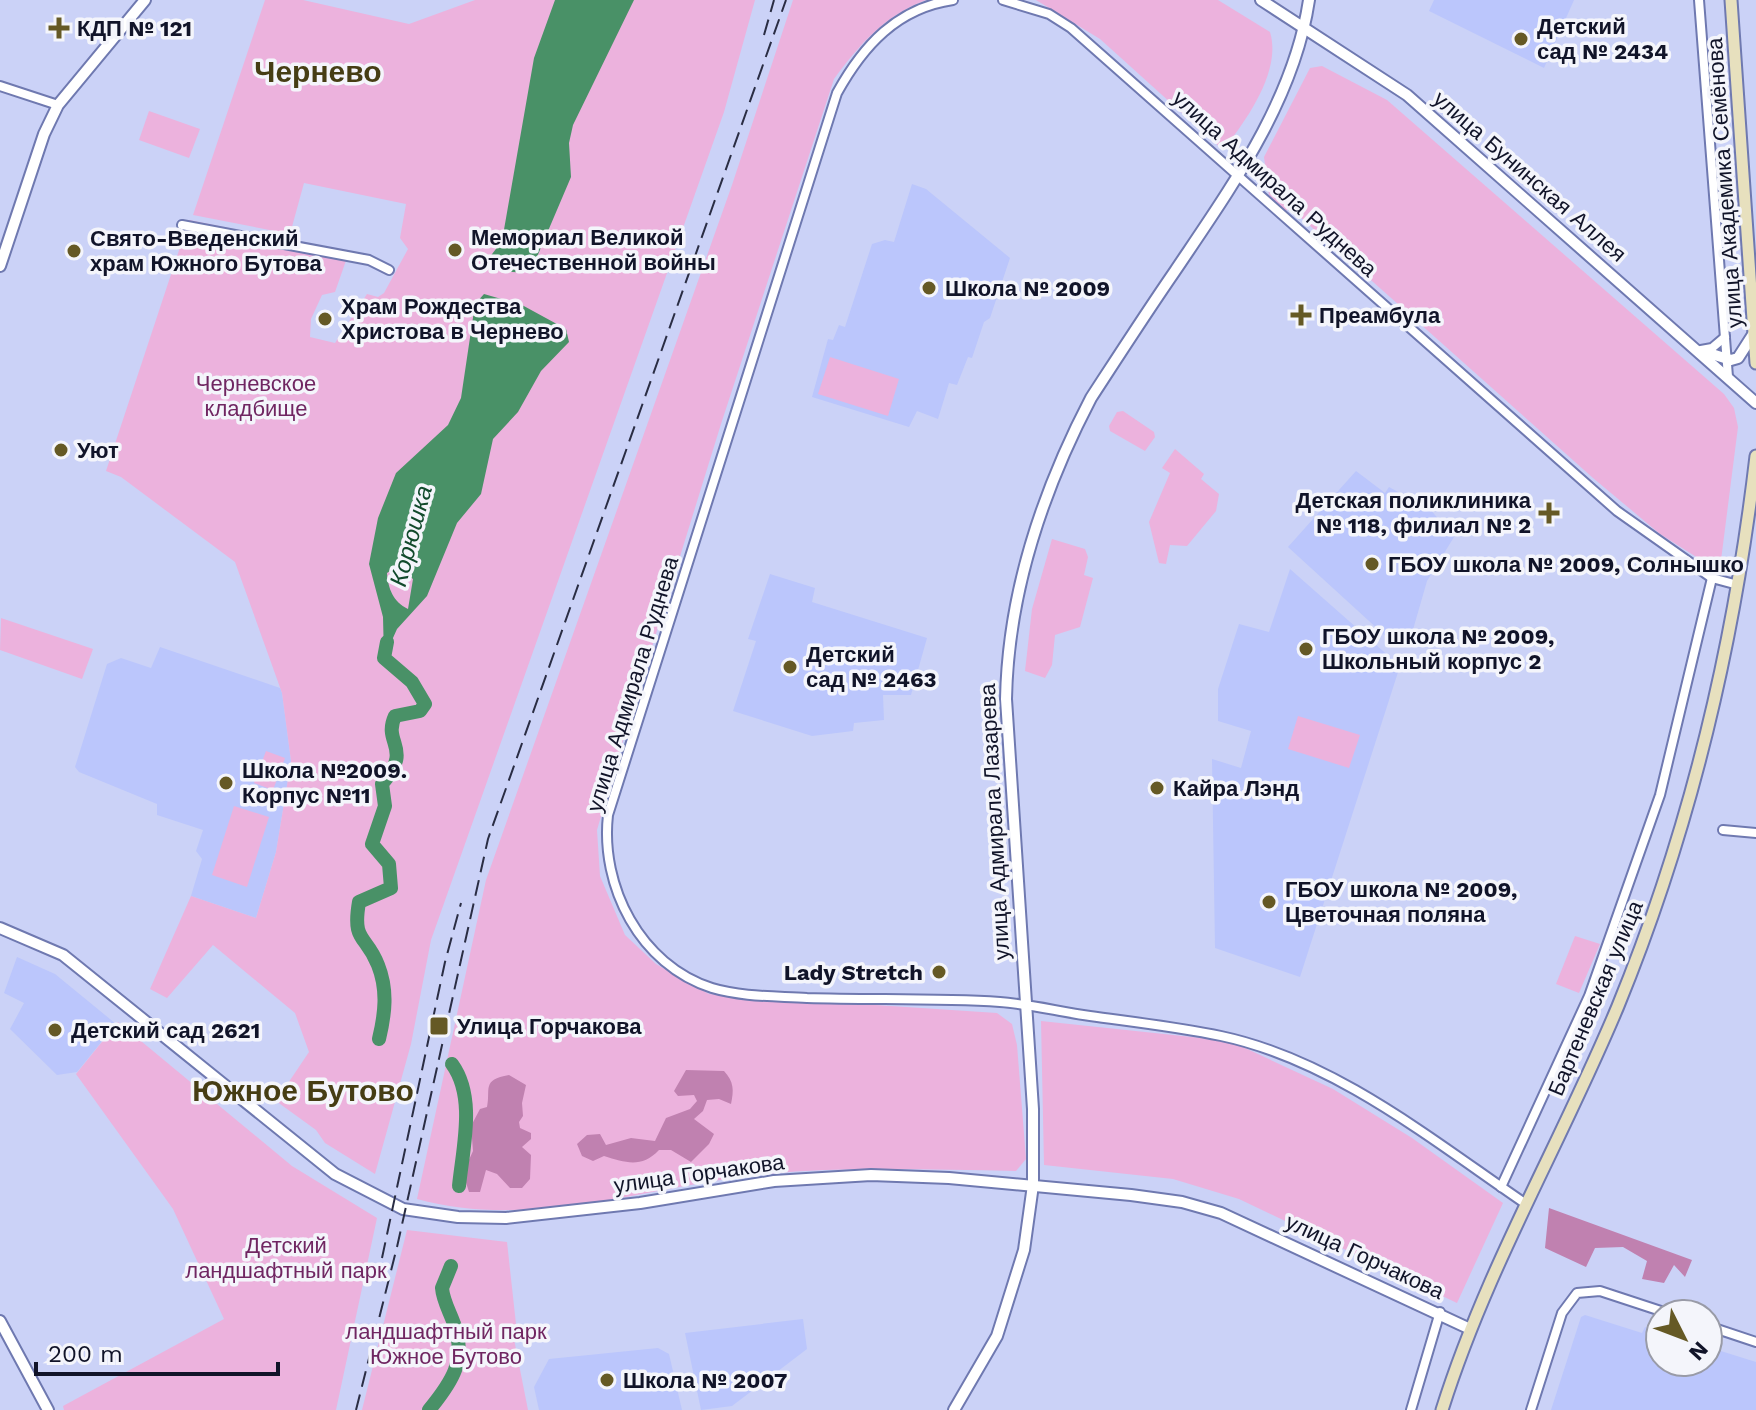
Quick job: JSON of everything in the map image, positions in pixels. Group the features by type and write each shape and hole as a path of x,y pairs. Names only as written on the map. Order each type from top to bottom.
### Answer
{"main road":[{"name":"улица Академика Семёнова","path":"1731,0 1756,363"},
{"path":"1738,585 1756,464"},
{"name":"Бартеневская улица","path":"1442,1410 1468,1328 1618,1007 1661,893 1709,723 1738,585"}],"street":[{"path":"0,266 44,134 58,105 145,0"},
{"name":"улица Адмирала Руднева","path":"953,0 899,19 880,34 853,64 837,93 630,743 606,833 617,892 643,941 666,962 708,987 768,996 1024,1006 1223,1036 1289,1057 1353,1089 1526,1204"},
{"name":"улица Адмирала Руднева","path":"1003,0 1049,14 1071,28 1617,511 1712,578 1738,585"},
{"name":"улица Бунинская Аллея","path":"1261,0 1407,95 1756,403"},
{"name":"улица Адмирала Лазарева","path":"954,1410 997,1336 1024,1250 1033,1185 1033,1109 1006,699 1009,647 1024,567 1059,469 1091,398 1237,175 1281,93 1309,0"},
{"path":"1699,0 1728,377"},
{"path":"0,86 58,105"},
{"path":"182,225 369,260 389,270"},
{"path":"1697,349 1727,359 1738,358 1744,354 1755,331"},
{"path":"1697,349 1712,348 1725,336"},
{"path":"1501,1187 1589,996 1660,795 1712,578"},
{"path":"1723,830 1756,833"},
{"name":"улица Горчакова","path":"0,928 63,955 335,1174 403,1209 458,1217 506,1218 640,1203 774,1181 871,1175 1033,1185 1199,1205 1282,1238 1468,1328"},
{"path":"1531,1410 1562,1313 1577,1293 1600,1291 1644,1305"},
{"path":"1411,1410 1440,1312"},
{"path":"0,1321 48,1410"},
{"path":"1724,1331 1756,1342"}],"shaded area":[{"name":"Детский сад № 2434","path":"1434,0 1574,0 1544,68 1429,11"},
{"name":"Школа № 2009","path":"912,184 926,189 1010,258 990,318 984,322 972,358 968,357 957,385 949,383 938,419 917,411 909,427 812,397 828,339 833,340 839,325 845,327 872,244 885,240 894,242"},
{"name":"ГБОУ школа № 2009, Солнышко","path":"1356,471 1385,493 1389,487 1411,499 1416,493 1454,537 1427,581 1408,647 1392,642 1288,547"},
{"path":"1290,569 1400,666 1300,977 1215,948 1212,759 1241,768 1251,731 1218,721 1218,689 1239,624 1269,632"},
{"name":"Детский сад № 2463","path":"770,574 815,588 812,602 927,638 911,695 883,695 884,720 854,723 853,731 812,736 733,711 756,641 748,639"},
{"name":"Школа №2009. Корпус №11","path":"160,647 280,688 282,693 291,761 276,852 256,918 191,896 202,859 196,851 203,830 157,815 157,804 79,772 75,767 107,664 121,658 151,668"},
{"path":"17,957 55,974 116,1024 77,1072 57,1075 10,1029 24,1003 4,993"},
{"path":"686,1070 724,1071 733,1090 731,1104 719,1099 707,1100 703,1111 694,1119 714,1134 709,1144 691,1162 671,1150 659,1150 640,1162 619,1161 604,1156 593,1161 582,1156 577,1144 587,1135 600,1134 606,1145 631,1138 655,1141 666,1118 690,1109 697,1101 694,1095 678,1096 674,1091"},
{"path":"509,1075 526,1085 523,1116 519,1122 520,1128 531,1133 531,1139 522,1147 531,1155 530,1179 522,1188 510,1188 497,1174 486,1170 480,1192 469,1192 463,1173 473,1151 471,1126 480,1109 487,1107 491,1083"},
{"path":"1549,1208 1692,1260 1685,1277 1674,1265 1664,1283 1642,1279 1647,1261 1623,1247 1595,1248 1586,1267 1545,1248"},
{"path":"1585,1315 1642,1333 1644,1329 1644,1378 1724,1378 1724,1352 1756,1362 1756,1410 1551,1410 1581,1317"},
{"path":"803,1319 807,1349 732,1406 701,1410 685,1333"},
{"name":"Школа № 2007","path":"658,1348 669,1354 682,1410 539,1410 534,1387 549,1359"}],"green space":[{"name":"Черневское кладбище","path":"265,0 303,0 409,24 475,0 755,0 724,112 431,940 411,1044 375,1174 325,1143 316,1130 276,1101 309,1052 295,1013 213,945 167,998 150,989 191,896 256,918 276,852 291,761 282,693 235,562 121,477 106,471 189,220 349,252 335,292 322,295 311,319 310,337 335,343 367,294 378,297 384,293 408,249 400,238 406,204 304,183 290,234 193,215"},
{"path":"793,0 926,0 898,14 874,32 834,79 721,424 625,734 597,830 600,876 625,935 656,964 709,994 997,1013 1012,1024 1017,1045 1026,1159 1016,1171 860,1169 766,1174 547,1208 460,1208 417,1199 486,880 732,185"},
{"path":"1036,0 1218,0 1270,32 1271,63 1260,95 1223,150 1100,39"},
{"path":"1322,66 1387,100 1724,394 1734,408 1738,427 1720,568 1709,565 1660,534 1289,207 1286,211 1269,195 1264,157 1310,68"},
{"path":"149,111 200,129 189,158 139,140"},
{"path":"830,357 899,379 888,416 818,394"},
{"path":"1123,411 1154,432 1155,437 1145,451 1110,431 1109,426 1117,412"},
{"path":"1175,449 1204,474 1201,479 1219,494 1216,511 1187,546 1170,545 1166,564 1159,563 1149,522 1170,473 1162,468"},
{"path":"1052,539 1085,549 1088,557 1084,575 1093,578 1080,627 1055,635 1052,665 1045,678 1025,671 1032,609"},
{"path":"1,618 93,649 82,679 0,650"},
{"path":"1298,716 1360,735 1349,768 1288,749"},
{"path":"266,751 285,758 273,790 254,783"},
{"path":"234,806 269,817 247,887 212,875"},
{"path":"1575,936 1600,944 1579,993 1556,984"},
{"path":"1041,1021 1230,1041 1333,1089 1412,1138 1503,1203 1457,1303 1239,1199 1173,1179 1044,1165"},
{"name":"Детский ландшафтный парк","path":"118,1022 292,1166 377,1218 336,1410 64,1410 63,1406 224,1319 173,1209 76,1074"},
{"name":"ландшафтный парк Южное Бутово","path":"407,1230 507,1242 516,1324 512,1329 528,1410 362,1410"}],"water":[{"path":"555,0 634,0 573,125 569,143 571,177 534,264 530,271 503,271 488,267 486,262 502,241 534,58"},
{"path":"484,294 522,305 566,329 569,342 541,371 518,412 493,439 481,494 457,523 427,596 397,629 384,658 383,617 369,564 378,518 396,473 448,425 461,398 475,304","holes":["396,567 413,579 408,609 392,594 387,573"]}],"waterway":[{"name":"Корюшка","path":"379,1039 384,1011 383,984 378,965 359,932 357,915 359,902 391,888 389,864 372,844 385,806 382,784 396,762 392,725 395,716 420,711 425,704 412,682 384,658 387,642"},
{"name":"Корюшка","path":"452,1064 464,1092 466,1107 459,1186"},
{"name":"Корюшка","path":"429,1410 450,1380 458,1360 458,1337 442,1288 451,1266"}],"railway":[{"path":"764,35 774,0"},
{"path":"356,1410 397,1247 488,839 786,0"},
{"path":"382,1258 445,962 461,903"}],"place":[{"name":"КДП № 121","path":"59,28"},
{"name":"Детский сад № 2434","path":"1521,39"},
{"name":"Мемориал Великой Отечественной войны","path":"455,250"},
{"name":"Свято-Введенский храм Южного Бутова","path":"74,251"},
{"name":"Школа № 2009","path":"929,288"},
{"name":"Преамбула","path":"1301,315"},
{"name":"Храм Рождества Христова в Чернево","path":"325,319"},
{"name":"Уют","path":"61,450"},
{"name":"Детская поликлиника № 118, филиал № 2","path":"1549,513"},
{"name":"ГБОУ школа № 2009, Солнышко","path":"1372,564"},
{"name":"ГБОУ школа № 2009, Школьный корпус 2","path":"1306,649"},
{"name":"Детский сад № 2463","path":"790,667"},
{"name":"Школа №2009. Корпус №11","path":"226,783"},
{"name":"Кайра Лэнд","path":"1157,788"},
{"name":"ГБОУ школа № 2009, Цветочная поляна","path":"1269,902"},
{"name":"Lady Stretch","path":"939,972"},
{"name":"Улица Горчакова","path":"439,1026"},
{"name":"Детский сад 2621","path":"55,1030"},
{"name":"Школа № 2007","path":"607,1380"}],"district":[{"name":"Чернево","path":"318,72"},
{"name":"Южное Бутово","path":"303,1091"}]}
